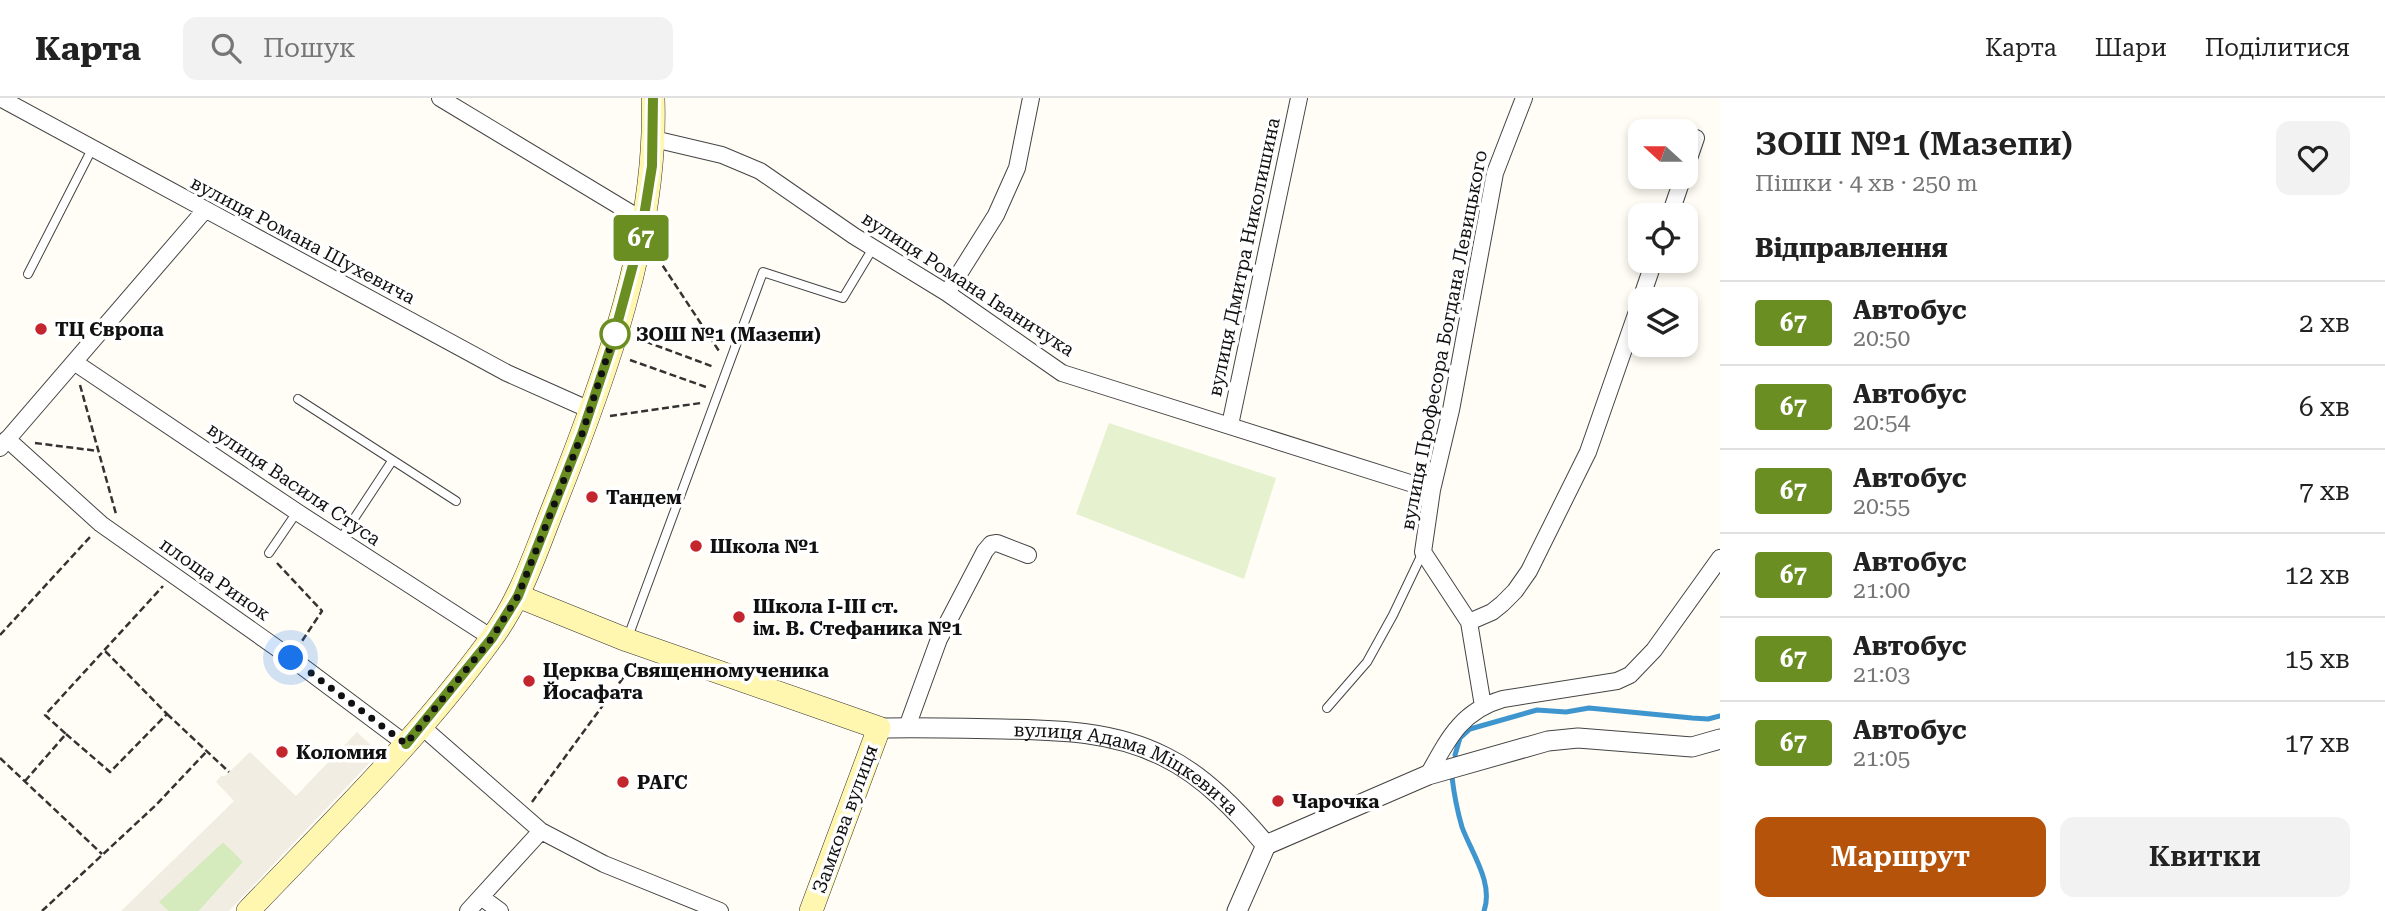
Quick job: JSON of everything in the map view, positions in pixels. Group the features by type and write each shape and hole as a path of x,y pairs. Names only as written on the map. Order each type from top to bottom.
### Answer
{"main road":[{"path":"248,911 414,735 492,638 518,596 599,414 614,335 644,221 654,139 653,98"},
{"name":"вулиця Адама Міцкевича","path":"518,596 636,643 879,728"},
{"name":"Замкова вулиця","path":"811,911 879,728"}],"street":[{"name":"вулиця Романа Шухевича","path":"0,98 495,367 599,414"},
{"path":"440,98 644,221"},
{"path":"947,293 996,215 1017,169 1031,98"},
{"name":"вулиця Дмитра Николишина","path":"1230,425 1299,98"},
{"name":"вулиця Професора Богдана Левицького","path":"1469,622 1423,552 1432,490 1451,410 1495,173 1524,98"},
{"name":"вулиця Романа Іваничука","path":"654,139 722,155 760,171 873,248 947,293 1062,373 1432,490"},
{"path":"4,444 205,210"},
{"path":"1483,706 1469,622 1492,612 1502,604 1529,571 1588,452 1628,336"},
{"name":"вулиця Василя Стуса","path":"74,362 297,512 492,638"},
{"name":"площа Ринок","path":"4,444 101,524 291,658 414,735 541,831 597,861 720,911"},
{"path":"907,727 939,639 985,551 991,544 997,543 1028,555"},
{"path":"1427,775 1453,730 1483,706 1503,699 1626,678 1654,650 1720,558"},
{"name":"вулиця Адама Міцкевича","path":"879,728 1058,730 1120,738 1168,758 1189,772 1242,817 1266,845"},
{"path":"1237,911 1266,845 1427,775 1568,738 1692,747 1720,739"},
{"path":"468,911 541,831"},
{"path":"481,897 500,911"}],"lane":[{"path":"28,274 92,149"},
{"path":"636,643 719,391 763,272 843,298 873,248"},
{"path":"298,399 456,501"},
{"path":"340,540 392,461"},
{"path":"269,554 297,512"},
{"path":"1327,708 1374,650 1423,552"}],"path":[{"path":"653,252 728,368"},
{"path":"636,338 728,368"},
{"path":"630,360 719,391"},
{"path":"74,362 124,540"},
{"path":"599,414 716,401"},
{"path":"4,444 99,451"},
{"path":"0,635 101,524"},
{"path":"269,554 322,611 291,658"},
{"path":"167,714 110,772 45,715 173,575"},
{"path":"538,794 636,643"},
{"path":"104,651 229,772"},
{"path":"25,782 66,734"},
{"path":"42,911 156,805 206,751"},
{"path":"0,758 102,854"}],"green space":[{"path":"1109,423 1276,478 1244,579 1076,514"},
{"path":"223,842 244,861 199,911 168,911 158,902"}],"shaded area":[{"path":"357,732 379,753 229,911 199,911 243,862 223,842 159,902 168,911 121,911 234,801 216,782 250,752 296,796"}],"waterway":[{"path":"1455,755 1460,738 1470,729 1537,710 1566,712 1589,708 1708,719 1720,716"},
{"path":"1452,777 1462,827 1484,879 1484,911"}],"bus line":[{"name":"67","path":"406,744 492,638 518,596 582,434 611,347 644,221 652,166 653,98"}],"place":[{"name":"ТЦ Європа","path":"41,329"},
{"name":"ЗОШ №1 (Мазепи)","path":"615,334"},
{"name":"Тандем","path":"592,497"},
{"name":"Школа №1","path":"696,546"},
{"name":"Школа I-III ст. ім. В. Стефаника №1","path":"739,617"},
{"name":"Церква Священномученика Йосафата","path":"529,681"},
{"name":"Коломия","path":"282,752"},
{"name":"РАГС","path":"623,782"},
{"name":"Чарочка","path":"1278,801"}],"route":[{"path":"291,658 406,744 492,638 518,596 582,434 618,323 615,334"}]}
